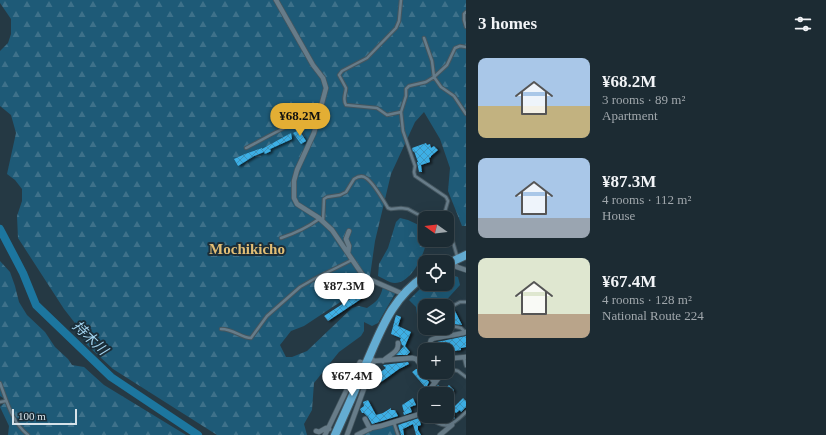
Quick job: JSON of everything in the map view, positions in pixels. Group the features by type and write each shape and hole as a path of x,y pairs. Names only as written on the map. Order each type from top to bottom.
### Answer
{"highway":[{"path":"335,435 370,360 389,314 402,294 418,281"}],"street":[{"path":"276,0 313,65 326,84 314,133 297,170 294,181 294,198 297,204 321,220 332,230 364,277 402,294"},
{"path":"348,253 349,246 346,239 349,231"},
{"path":"456,260 457,267 466,270"},
{"path":"430,343 434,338 454,336 466,332"},
{"path":"383,361 396,351 398,348 398,343"},
{"path":"454,358 465,357"},
{"path":"325,435 360,362 370,360 383,361 412,358 418,361"},
{"path":"347,435 370,360"},
{"path":"432,379 435,383"},
{"path":"431,387 438,379"},
{"path":"357,435 370,429 418,416"},
{"path":"365,419 370,429"},
{"path":"440,435 452,425"},
{"path":"316,431 319,432 326,428 329,429"}],"lane":[{"path":"401,0 399,21 396,28 367,58 342,71 339,75 346,88 344,96 344,102 346,105 377,108 387,115 401,112"},
{"path":"466,12 464,14 466,27"},
{"path":"424,38 431,55 434,77 441,87 454,96 466,114"},
{"path":"446,211 448,201 446,197 415,176 415,166 403,131 401,112 408,86 426,82 434,77 447,65 455,48 460,46 466,47"},
{"path":"246,148 310,117 319,116"},
{"path":"281,238 291,235 300,229 321,220 324,199 346,192 354,179 362,177 366,178 388,208 408,209 418,214"},
{"path":"453,247 456,260"},
{"path":"222,329 228,329 247,338 251,338 267,316 300,287 352,260"},
{"path":"454,305 460,302 466,302"},
{"path":"454,326 466,332"},
{"path":"465,357 466,366"},
{"path":"454,370 466,377"},
{"path":"0,383 14,418 21,429 28,435"},
{"path":"0,402 6,401"},
{"path":"434,423 443,426 452,425 466,412"},
{"path":"394,423 398,435"}],"green space":[{"path":"0,0 466,0 466,226 462,226 448,191 450,168 440,139 424,112 415,122 391,174 375,241 369,283 304,326 291,331 280,345 286,357 292,357 307,351 352,308 359,306 367,308 378,299 383,287 396,292 378,323 372,326 364,322 364,331 361,336 339,352 314,383 312,410 304,424 307,435 217,435 113,369 86,344 78,327 64,309 18,238 17,216 22,201 22,189 15,180 7,174 16,133 11,115 0,106 0,51 8,43 11,34 11,19 0,3"},
{"path":"400,218 418,225 418,247 424,247 422,255 418,255 418,264 410,275 400,282 393,283 378,276 379,264 388,248 396,222"},
{"path":"0,261 10,272 19,302 27,315 45,332 55,347 68,359 72,365 84,367 104,385 186,435 8,435 9,426 0,407 4,403 3,398 0,396"},
{"path":"454,276 458,277 460,285 447,299 418,299 418,322 416,307 409,300 418,291 454,291"},
{"path":"393,424 397,435 361,435 372,429"}],"building":[{"path":"299,130 306,141 301,144 293,133"},
{"path":"291,133 292,139 270,149 271,151 265,154 264,152 254,156 238,166 234,159 262,149"},
{"path":"426,143 427,145 430,144 431,148 434,146 438,150 429,158 430,162 421,165 422,172 419,172 418,162 412,148"},
{"path":"361,292 364,297 328,321 324,316"},
{"path":"454,309 462,325 454,324"},
{"path":"396,315 401,317 398,326 411,332 405,346 410,352 407,355 396,355 404,346 400,340 401,338 391,334"},
{"path":"466,336 466,347 461,348 461,350 454,351 454,343 436,342"},
{"path":"408,362 409,364 399,369 381,382 380,381 376,384 372,378 386,368 383,365"},
{"path":"418,369 418,379 412,372"},
{"path":"418,379 426,379 429,382 425,387"},
{"path":"413,398 416,405 410,407 412,412 404,415 402,405"},
{"path":"463,398 466,401 466,407 461,412 460,410 456,413 454,411 454,407"},
{"path":"368,400 376,415 391,408 391,410 395,410 398,416 372,424 368,417 362,413 360,409 364,406 363,402"},
{"path":"418,418 418,423 420,423 421,425 418,426 418,430 421,435 416,435 413,424 403,429 404,435 401,435 398,425"}],"waterway":[{"name":"持木川","path":"0,229 23,273 36,305 111,377 198,435"}],"district":[{"name":"Mochikicho","path":"247,249"}]}
